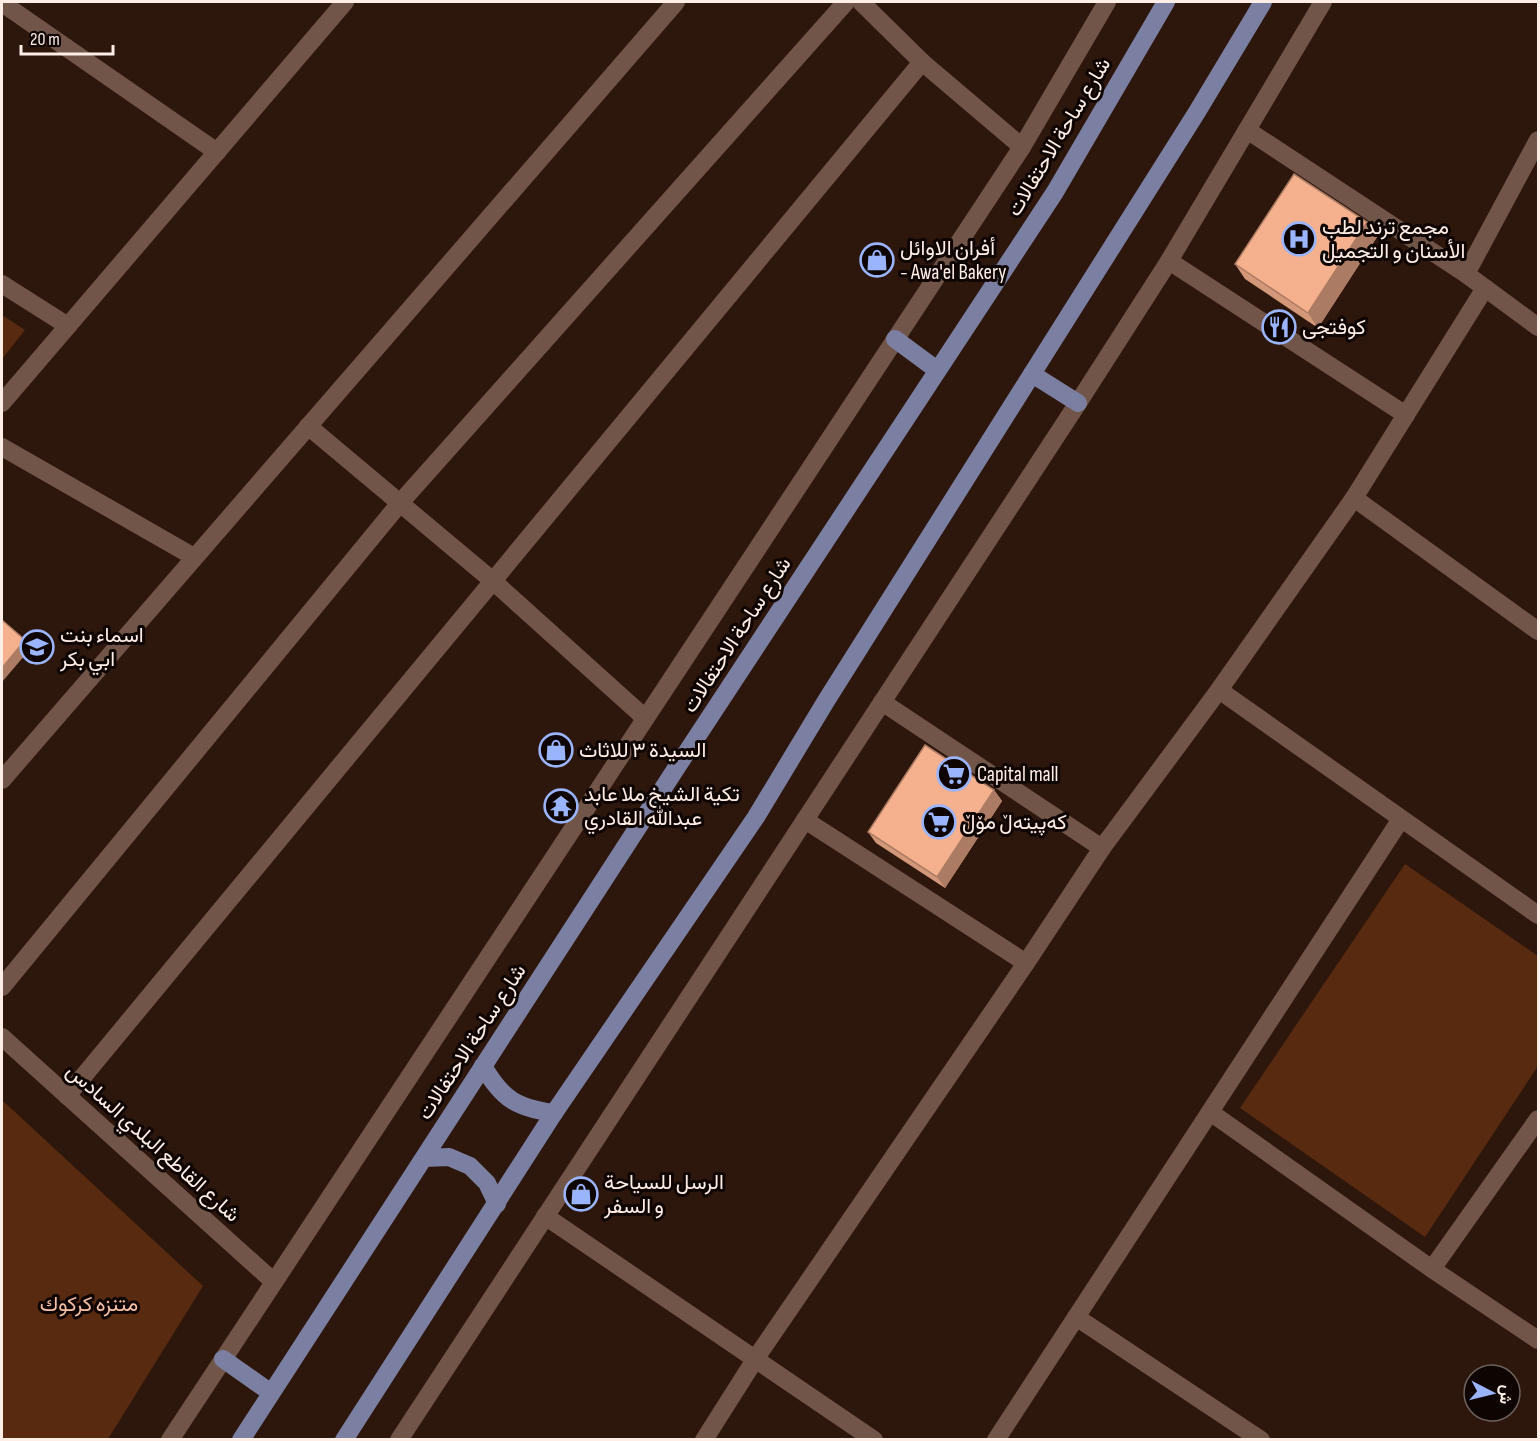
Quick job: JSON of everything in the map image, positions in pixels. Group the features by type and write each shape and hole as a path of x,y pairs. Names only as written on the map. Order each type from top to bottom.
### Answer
{"main road":[{"name":"شارع ساحة الاحتفالات","path":"241,1440 270,1392 1055,192 1166,2"},
{"path":"344,1440 555,1113 756,817 826,701 1197,112 1263,2"},
{"path":"895,339 938,370"},
{"path":"1032,374 1078,404"},
{"path":"483,1066 494,1086 511,1100 532,1110 555,1113"},
{"path":"424,1158 448,1157 471,1166 488,1183 497,1204"},
{"path":"223,1359 270,1392"}],"street":[{"path":"2,403 345,2"},
{"path":"2,780 676,2"},
{"path":"2,987 400,503 846,2"},
{"path":"861,2 922,62 1022,147"},
{"path":"170,1440 1022,147 1107,2"},
{"path":"399,1440 1078,404 1169,261 1323,2"},
{"path":"2,3 217,152"},
{"path":"67,1096 922,62"},
{"path":"1247,130 1466,274 1539,327"},
{"path":"1466,274 1539,140"},
{"path":"1169,261 1406,415"},
{"path":"2,284 68,326"},
{"path":"704,1440 756,1358 1102,848 1219,690 1354,498 1485,288"},
{"path":"308,426 493,581 645,718"},
{"path":"2,447 195,557"},
{"path":"1354,498 1539,631"},
{"path":"1219,690 1539,915"},
{"path":"882,702 1102,848"},
{"path":"996,1440 1401,819"},
{"path":"805,820 1026,963"},
{"name":"شارع القاطع البلدي السادس","path":"2,1037 274,1282"},
{"path":"1210,1112 1432,1269 1539,1340"},
{"path":"1432,1269 1539,1119"},
{"path":"545,1216 874,1440"},
{"path":"1076,1317 1261,1440"}],"green space":[{"path":"2,315 25,330 2,359"},
{"path":"1405,864 1538,956 1538,1066 1425,1237 1240,1108"},
{"name":"متنزه كركوك","path":"2,1100 203,1286 108,1439 2,1439"}],"building":[{"path":"1294,174 1367,222 1308,313 1235,264"},
{"path":"2,620 25,640 2,668"},
{"name":"کەپیتەڵ مۆڵ","path":"925,745 994,790 937,877 868,832"}],"place":[{"name":"مجمع ترند لطب الأسنان و التجميل","path":"1299,239"},
{"name":"أفران الاوائل - Awa'el Bakery","path":"877,260"},
{"name":"كوفتجى","path":"1279,327"},
{"name":"اسماء بنت ابي بكر","path":"37,647"},
{"name":"السيدة ٣ للاثاث","path":"556,750"},
{"name":"Capital mall","path":"954,774"},
{"name":"تكية الشيخ ملا عابد عبدالله القادري","path":"561,806"},
{"name":"کەپیتەڵ مۆڵ","path":"939,822"},
{"name":"الرسل للسياحة و السفر","path":"581,1194"}]}
